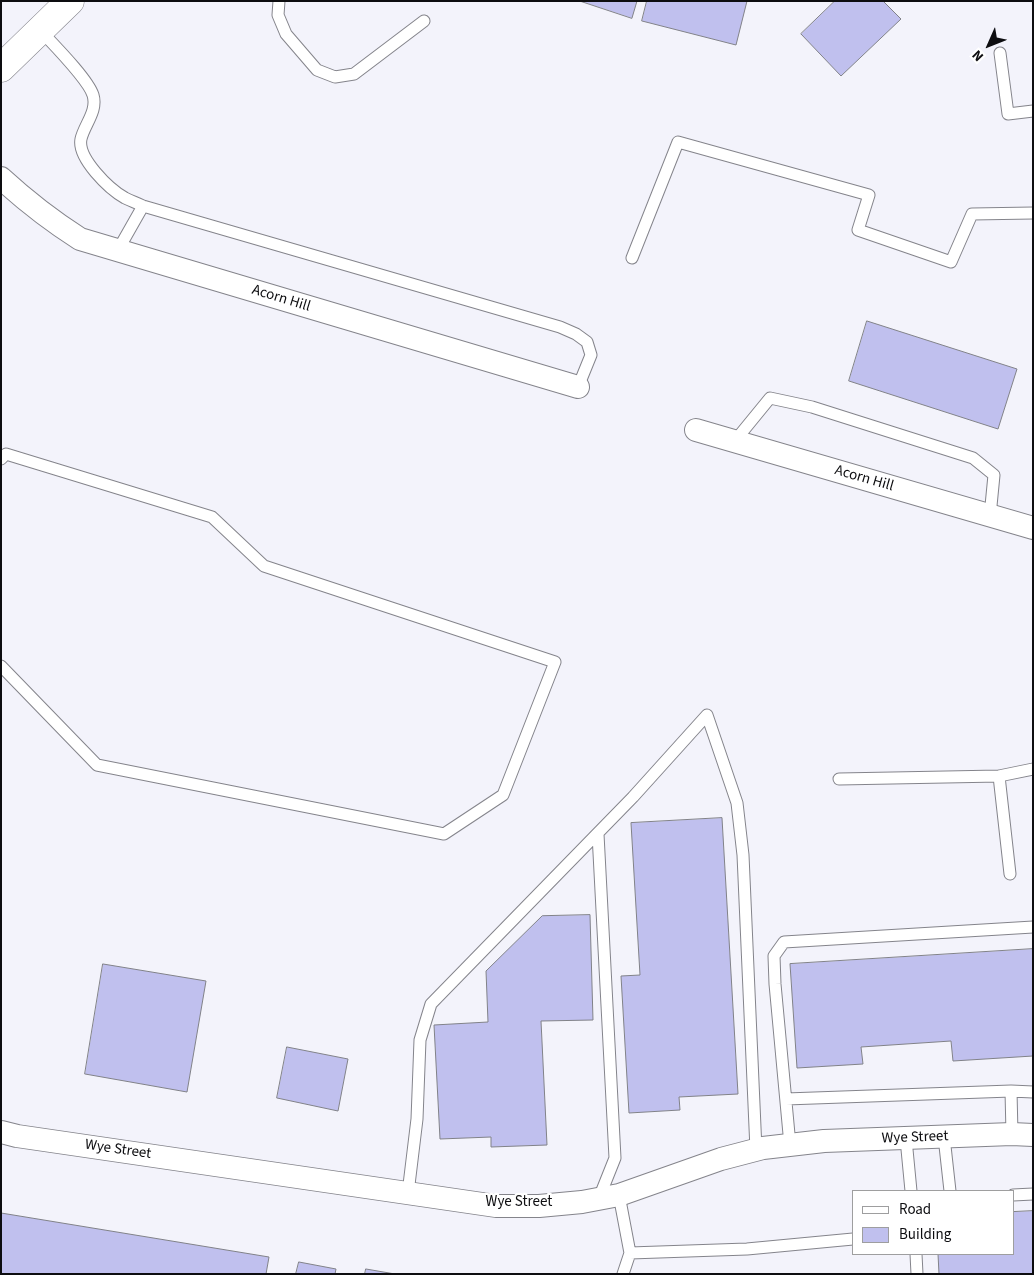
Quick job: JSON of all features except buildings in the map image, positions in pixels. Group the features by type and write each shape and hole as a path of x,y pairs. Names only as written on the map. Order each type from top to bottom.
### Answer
{"main road":[{"path":"1,68 65,3"}],"street":[{"name":"Acorn Hill","path":"3,184 49,219 80,239 578,387"},
{"name":"Acorn Hill","path":"696,430 1033,528"},
{"name":"Wye Street","path":"1,1132 17,1136 496,1206 539,1206 609,1197 721,1159 756,1150 790,1145 824,1141 1022,1135"}],"lane":[{"path":"279,1 278,15 286,34 316,70 335,77 354,74 424,21"},
{"path":"40,30 86,82 94,96 93,110 81,140 83,156 108,185 125,198 142,206 560,327 576,334 587,342 591,355 578,387"},
{"path":"1000,53 1008,114 1033,111"},
{"path":"632,258 678,142 869,195 858,230 951,262 972,214 1033,213"},
{"path":"118,250 142,206"},
{"path":"734,442 770,398 812,407 972,458 994,475 990,516"},
{"path":"1,459 6,454 212,517 264,566 555,662 504,795 444,834 98,765 1,666"},
{"path":"408,1193 417,1119 420,1040 431,1004 598,834 707,715 737,803 743,855 756,1150"},
{"path":"839,778 999,776 1033,770"},
{"path":"999,776 1010,874"},
{"path":"598,834 615,1158 609,1197 630,1253 623,1274"},
{"path":"790,1145 774,956 784,942 1033,927"},
{"path":"786,1098 1011,1091 1033,1092"},
{"path":"1011,1091 1022,1135"},
{"path":"944,1137 950,1190"},
{"path":"906,1139 911,1190"},
{"path":"1014,1195 1033,1194"},
{"path":"630,1253 747,1249 852,1239"},
{"path":"916,1255 917,1274"}]}
